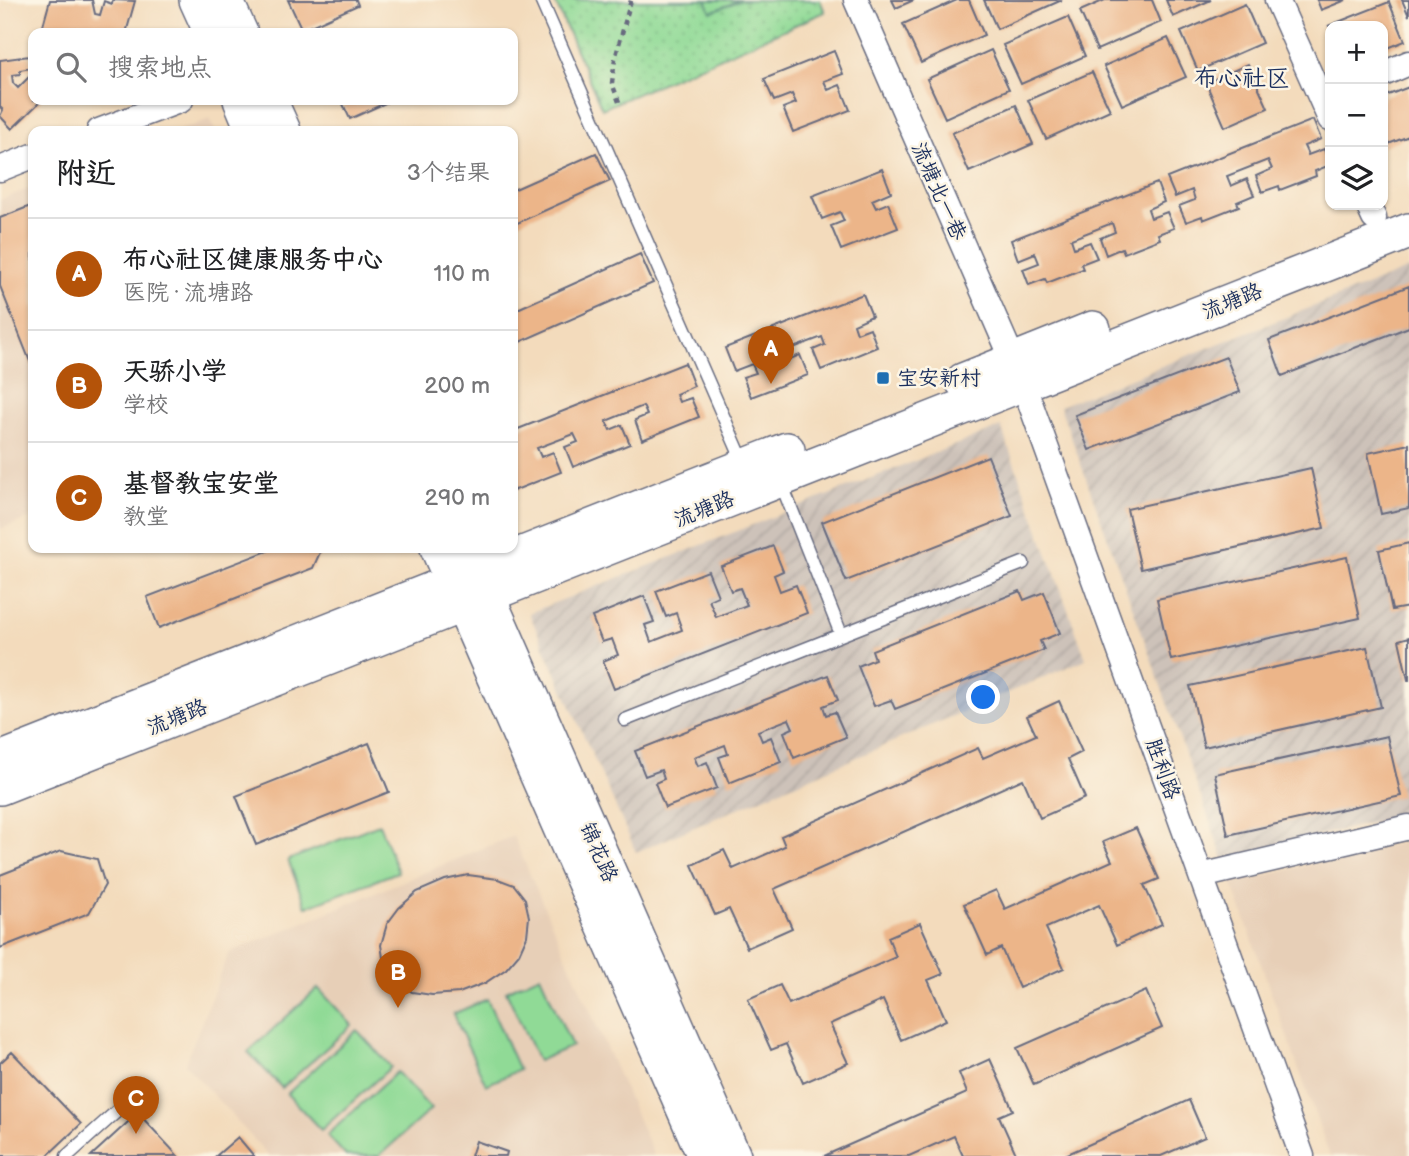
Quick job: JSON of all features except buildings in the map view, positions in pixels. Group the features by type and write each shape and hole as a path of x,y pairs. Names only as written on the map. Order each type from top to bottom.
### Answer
{"street":[{"path":"197,0 210,28"},
{"path":"225,0 238,28"},
{"name":"流塘北一巷","path":"856,0 1018,372"},
{"path":"1277,0 1325,100"},
{"path":"1388,72 1409,63"},
{"path":"112,126 168,105"},
{"path":"243,105 252,126"},
{"path":"271,105 281,126"},
{"path":"0,169 28,158"},
{"name":"流塘路","path":"0,760 469,580 779,479 1371,212 1409,205"},
{"name":"流塘路","path":"0,787 469,580 745,466 1018,372 1409,231"},
{"name":"胜利路","path":"1018,372 1302,1156"},
{"name":"锦花路","path":"443,553 469,580 733,1156"},
{"name":"锦花路","path":"469,580 705,1156"},
{"path":"1201,876 1409,827"}],"lane":[{"path":"541,0 745,466"},
{"path":"779,479 841,635"},
{"path":"625,720 1023,563"},
{"path":"67,1156 127,1103"}],"path":[{"path":"619,102 612,83 631,0"}],"shaded area":[{"path":"210,119 213,126 191,126"},
{"path":"28,189 28,519 0,529 0,200"},
{"path":"1409,269 1409,814 1223,858 1060,406"},
{"path":"1001,427 1086,659 636,852 529,613"},
{"path":"513,836 654,1156 269,1156 185,1064 229,953"},
{"path":"1409,841 1409,1156 1330,1156 1232,883"}],"green space":[{"path":"554,0 820,0 825,12 602,109"},
{"path":"706,0 740,0 711,12"},
{"path":"379,824 398,872 306,907 288,860"},
{"path":"540,975 572,1046 538,1061 506,991"},
{"path":"318,988 352,1025 282,1088 248,1052"},
{"path":"487,999 519,1070 486,1085 453,1014"},
{"path":"357,1030 391,1067 321,1130 287,1094"},
{"path":"397,1072 431,1109 379,1156 346,1156 327,1135"}],"place":[{"name":"宝安新村","path":"883,378"},
{"name":"布心社区健康服务中心","path":"771,384"},
{"name":"天骄小学","path":"398,1008"},
{"name":"基督教宝安堂","path":"136,1134"}],"district":[{"name":"布心社区","path":"1242,78"}]}
